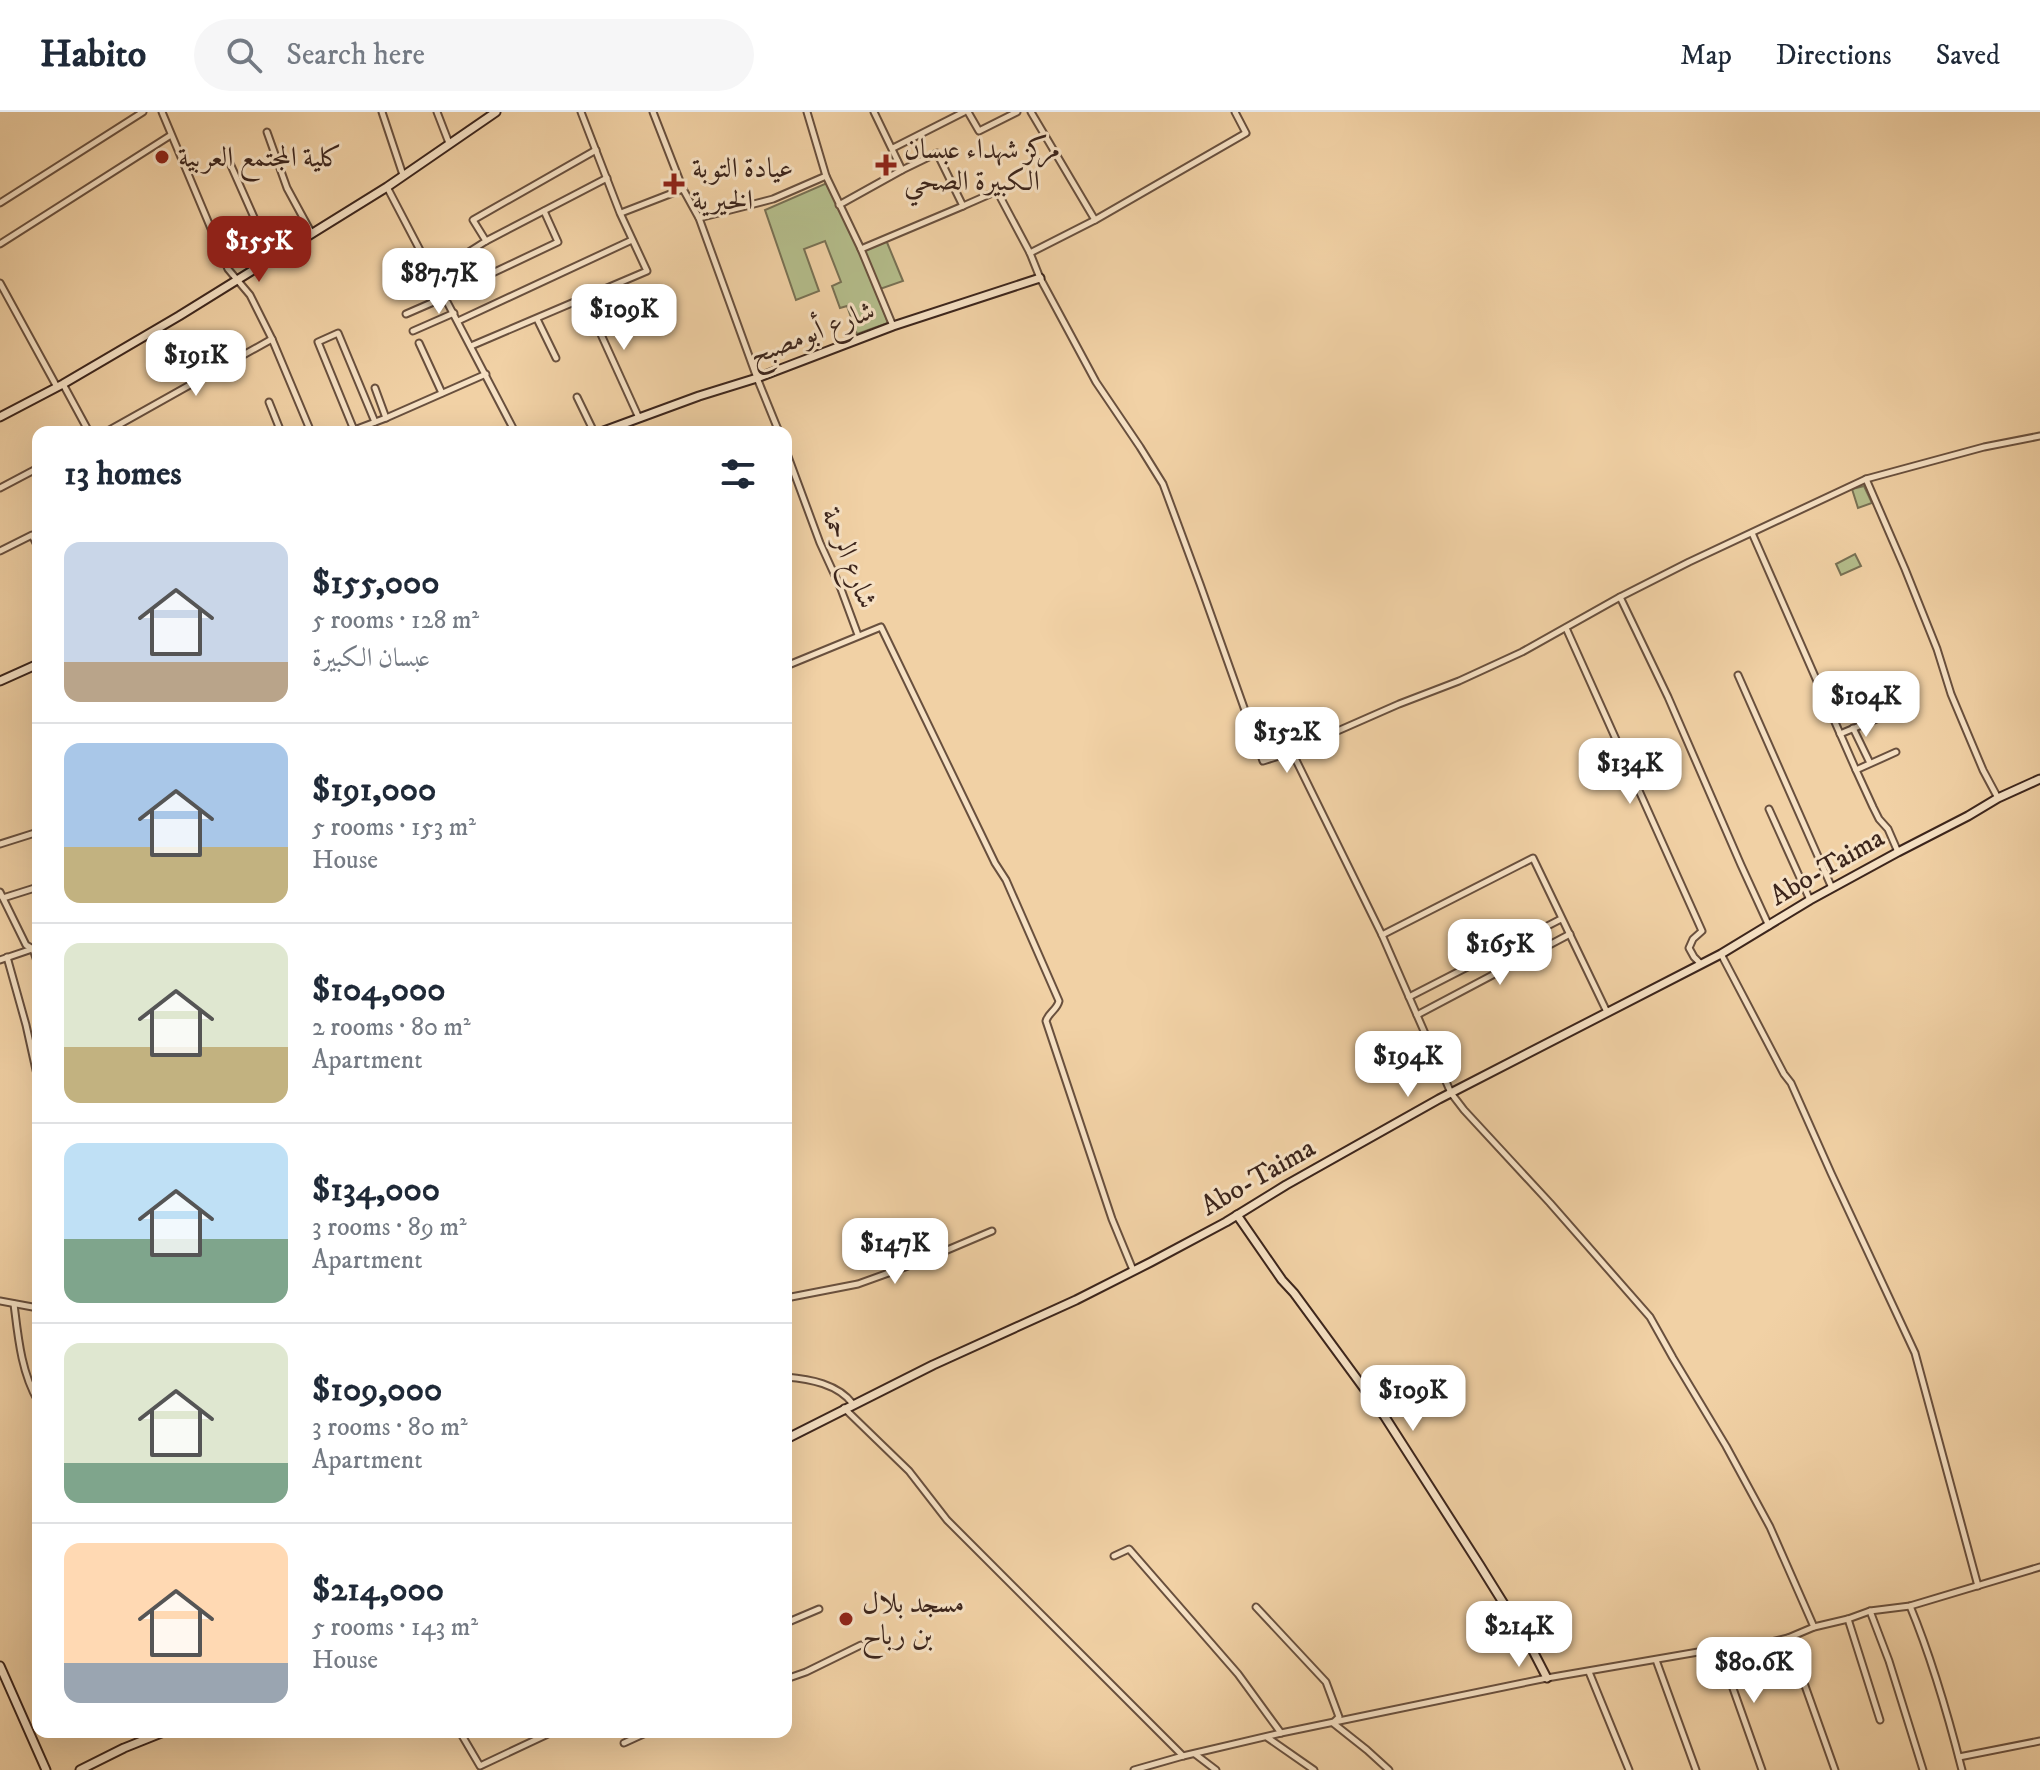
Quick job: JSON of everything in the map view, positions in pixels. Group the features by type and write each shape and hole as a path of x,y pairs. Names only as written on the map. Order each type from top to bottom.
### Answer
{"street":[{"path":"0,203 143,112"},
{"path":"162,112 228,269 250,295 308,426"},
{"path":"382,112 404,176"},
{"path":"437,112 449,143"},
{"path":"0,417 60,386 179,316 387,187 495,112"},
{"path":"471,346 647,271 620,213 581,112"},
{"path":"653,112 683,189 699,218 777,426"},
{"path":"807,112 826,176 893,326"},
{"path":"874,112 902,170"},
{"path":"893,148 966,112 979,131 1017,112"},
{"path":"1031,112 1095,220"},
{"path":"1030,253 1095,220 1246,133 1235,112"},
{"path":"267,132 287,188 312,234"},
{"path":"0,244 171,135"},
{"path":"486,241 473,220 596,150"},
{"path":"225,152 272,258"},
{"path":"839,205 937,153 963,206"},
{"path":"699,218 773,199 826,176"},
{"path":"464,255 607,178"},
{"path":"387,187 512,426"},
{"path":"620,213 683,189"},
{"path":"861,249 997,191 1096,382 1163,484 1263,761 1292,752 1522,652 1620,597 1866,479 1960,453 2040,436"},
{"path":"406,314 558,242 544,211"},
{"path":"458,321 632,240"},
{"path":"394,281 427,263"},
{"name":"شارع أبومصبح","path":"617,426 757,378 893,326 1040,278"},
{"path":"0,283 85,426"},
{"path":"584,297 639,418"},
{"path":"413,331 454,313"},
{"path":"537,319 556,358"},
{"path":"349,426 318,342 338,333 375,422"},
{"path":"117,426 272,339"},
{"path":"419,343 442,393"},
{"path":"364,426 486,374"},
{"path":"375,388 386,418"},
{"path":"577,397 591,426"},
{"path":"269,402 279,426"},
{"name":"شارع الرحمة","path":"792,467 858,635"},
{"path":"0,488 32,471"},
{"path":"1866,479 1926,621 1951,694 1998,798"},
{"path":"1752,533 1856,770 1898,852"},
{"path":"0,551 32,535"},
{"path":"1620,597 1668,697 1769,926"},
{"path":"792,663 881,627 1006,880 1059,1001 1046,1021 1112,1219 1133,1270"},
{"path":"1566,628 1702,931 1689,948 1701,964"},
{"path":"0,681 32,667"},
{"path":"1738,675 1833,889"},
{"path":"1840,734 1881,717"},
{"path":"1853,728 1870,763"},
{"path":"1292,752 1382,935 1451,1093 1650,1317 1770,1527 1814,1627"},
{"path":"1856,770 1896,752"},
{"name":"Abo-Taima","path":"792,1436 933,1365 1076,1300 1237,1215 1451,1093 1721,954 1810,900 1998,798 2040,779"},
{"path":"1769,809 1810,900"},
{"path":"0,844 32,834"},
{"path":"1382,935 1533,858 1607,1012"},
{"path":"32,888 1,895 26,945 32,947"},
{"path":"1409,997 1561,919"},
{"path":"1417,1015 1570,934"},
{"path":"0,960 32,949"},
{"path":"1721,954 1791,1083 1915,1353 1978,1586"},
{"path":"7,957 32,1052"},
{"path":"1237,1215 1385,1417 1487,1576 1547,1678"},
{"path":"792,1297 858,1284 992,1231"},
{"path":"0,1301 32,1307"},
{"path":"14,1304 19,1341 32,1388"},
{"path":"792,1378 807,1379 835,1389 846,1395 853,1404"},
{"path":"844,1408 909,1471 947,1520 1183,1756"},
{"path":"1114,1556 1129,1549 1238,1674 1281,1733"},
{"path":"1134,1770 1401,1707 1547,1678 1719,1649 1750,1647 1870,1611 1910,1606 2040,1567"},
{"path":"1910,1606 1924,1639 1962,1770"},
{"path":"1256,1607 1326,1682 1339,1717 1333,1723"},
{"path":"792,1620 819,1609"},
{"path":"1870,1611 1923,1770"},
{"path":"1848,1619 1880,1720"},
{"path":"1788,1638 1835,1770"},
{"path":"792,1677 861,1645"},
{"path":"1719,1649 1762,1770"},
{"path":"1656,1660 1696,1770"},
{"path":"0,1666 46,1770"},
{"path":"1589,1672 1629,1770"},
{"path":"1333,1723 1389,1770"},
{"path":"1267,1737 1314,1770"},
{"path":"80,1770 149,1738"},
{"path":"464,1738 480,1766 540,1738"},
{"path":"624,1743 635,1738"},
{"path":"1959,1757 2040,1741"},
{"path":"1194,1754 1216,1770"},
{"path":"1150,1765 1156,1770"}],"green space":[{"path":"827,183 862,254 888,323 857,334 847,306 840,308 832,286 841,282 825,241 804,249 819,291 796,300 765,210"},
{"path":"886,240 903,281 880,289 865,253 867,247"},
{"path":"1864,486 1872,503 1858,508 1852,489"},
{"path":"1855,554 1861,566 1841,575 1836,564"}],"place":[{"name":"كلية المجتمع العربية","path":"162,157"},
{"name":"مركز شهداء عبسان الكبيرة الصحي","path":"886,165"},
{"name":"عيادة التوبة الخيرية","path":"674,184"},
{"name":"مسجد بلال بن رباح","path":"846,1619"}]}
